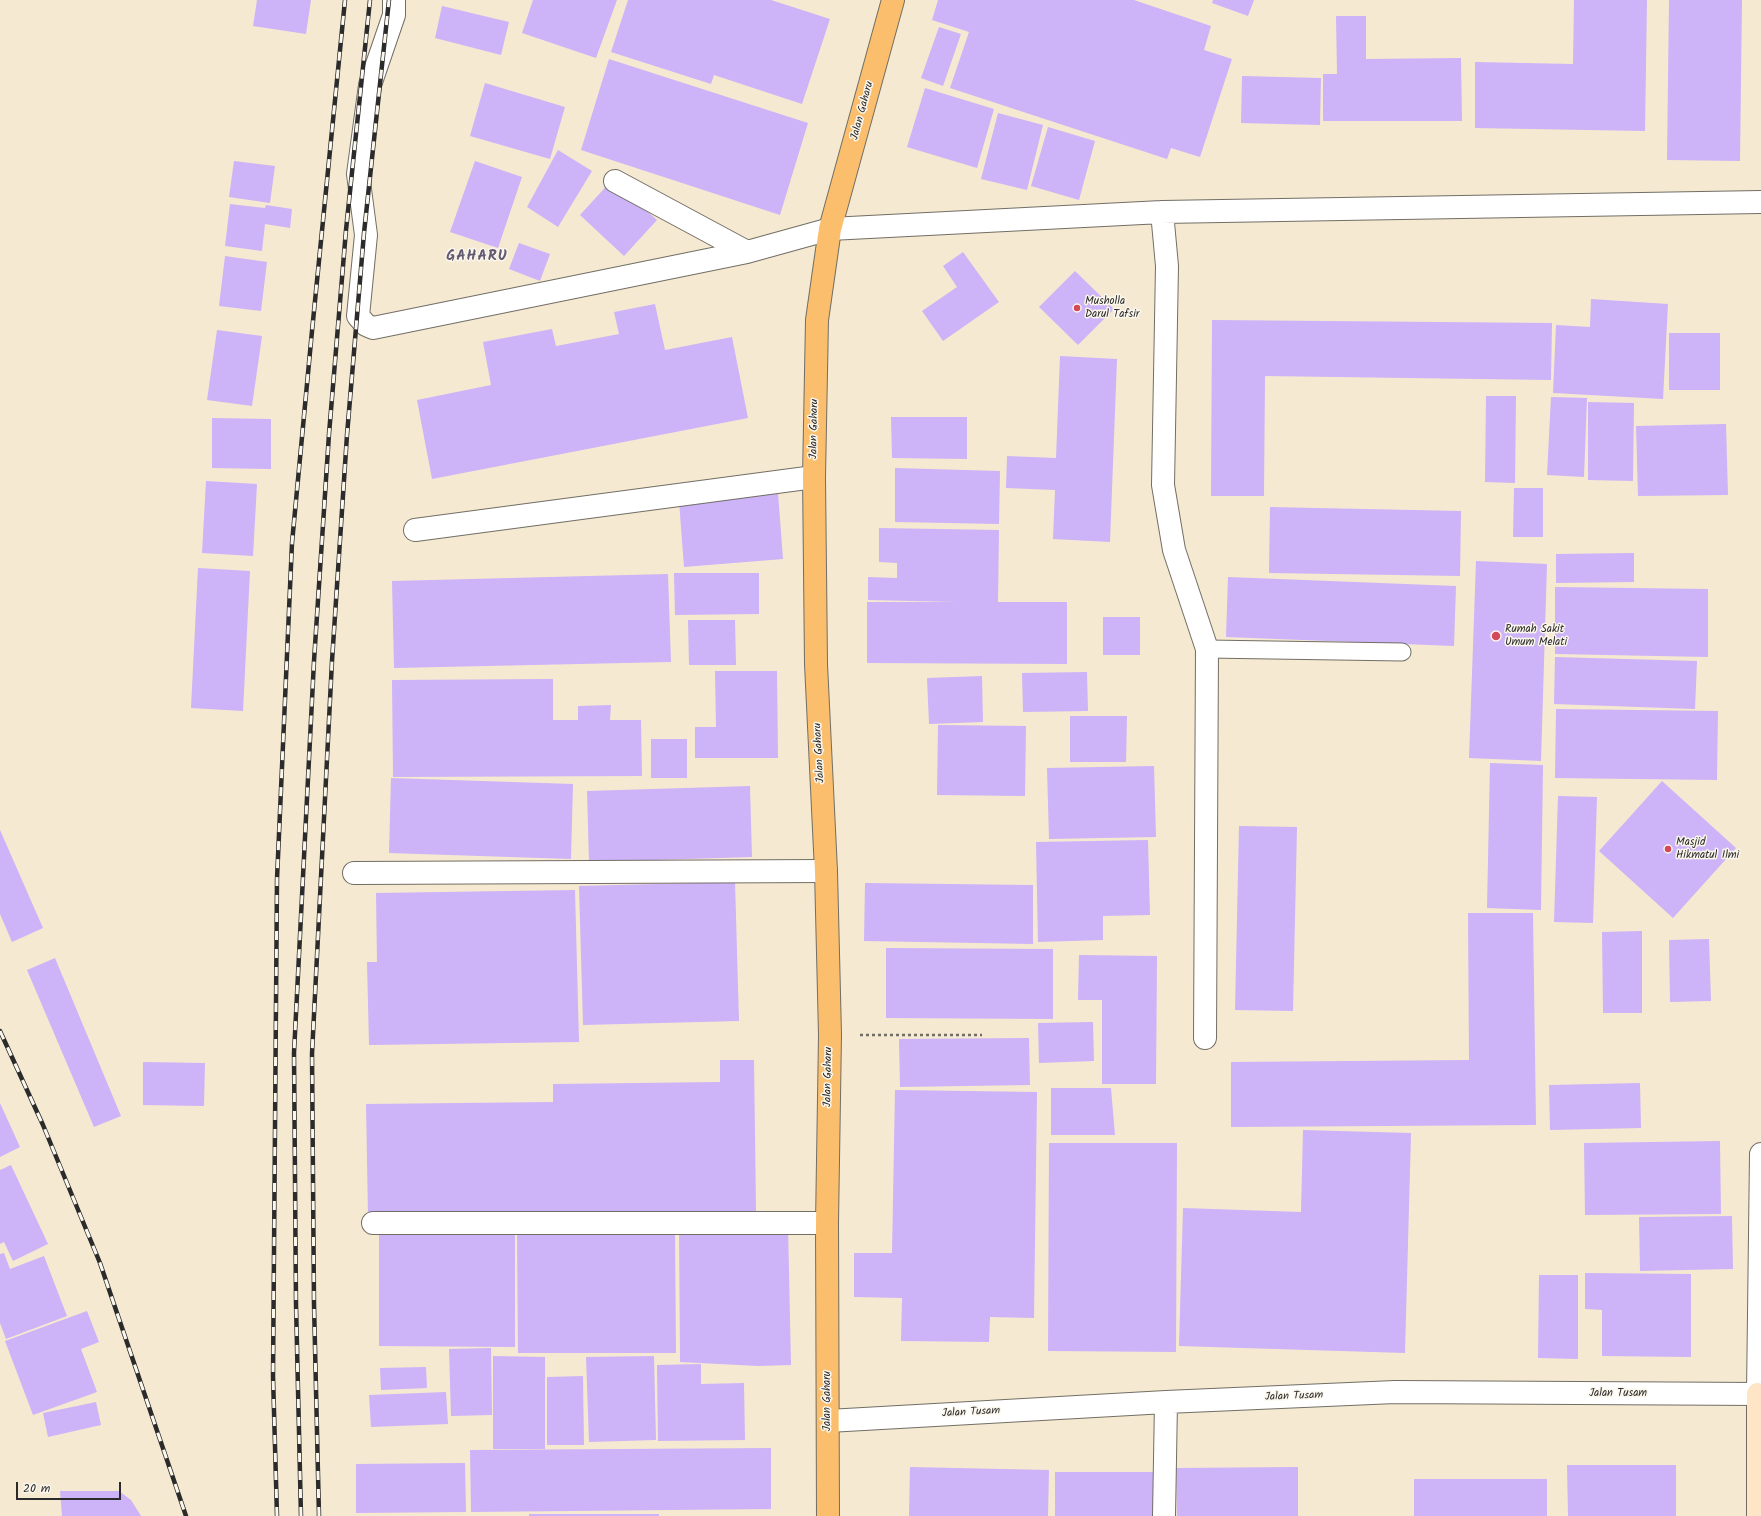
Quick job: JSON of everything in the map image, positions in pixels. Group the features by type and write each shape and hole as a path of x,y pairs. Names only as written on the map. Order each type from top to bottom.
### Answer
{"main road":[{"name":"Jalan Gaharu","path":"828,1516 827,1223 830,1035 826,871 816,664 814,476 818,320 830,229 893,0"}],"street":[{"path":"394,0 394,15 370,85 358,174 366,235 358,316 366,325 373,328 747,252 830,229 1162,212 1761,202"},
{"path":"615,181 747,252"},
{"path":"1162,212 1167,266 1163,485 1174,550 1207,649 1205,1038"},
{"path":"415,530 814,476"},
{"path":"354,873 826,871"},
{"path":"1758,1516 1761,1154"},
{"path":"373,1223 827,1223"},
{"name":"Jalan Tusam","path":"828,1421 1166,1402 1395,1392 1760,1394"},
{"path":"1164,1516 1166,1402"}],"lane":[{"path":"1207,649 1402,652"}],"path":[{"path":"830,1035 982,1035"}],"building":[{"path":"257,0 311,0 306,34 253,26"},
{"path":"533,0 617,0 596,58 522,33"},
{"path":"628,0 771,0 830,19 802,104 714,75 711,84 611,52"},
{"path":"938,0 1134,0 1211,26 1204,50 1232,59 1200,157 1171,148 1167,159 950,88 969,32 932,20"},
{"path":"1213,0 1254,0 1248,16 1212,3"},
{"path":"1574,0 1647,0 1645,131 1475,128 1475,62 1573,64"},
{"path":"1669,0 1742,0 1740,161 1667,160"},
{"path":"442,6 509,22 501,55 435,38"},
{"path":"1336,16 1366,16 1366,59 1461,58 1462,121 1323,121 1323,74 1337,74"},
{"path":"939,27 961,34 943,86 921,78"},
{"path":"609,59 808,123 780,215 581,150"},
{"path":"1242,76 1321,78 1320,125 1241,123"},
{"path":"485,83 565,107 550,159 470,136"},
{"path":"925,88 994,109 977,168 907,147"},
{"path":"998,113 1043,125 1027,190 981,179"},
{"path":"1048,127 1095,141 1079,200 1031,186"},
{"path":"558,150 592,171 558,227 527,207"},
{"path":"234,161 275,166 270,203 229,197"},
{"path":"475,161 522,177 498,248 450,232"},
{"path":"612,180 657,220 624,256 580,215"},
{"path":"230,204 265,208 266,205 292,209 290,228 265,224 262,251 225,246"},
{"path":"519,243 550,254 540,281 509,269"},
{"path":"963,252 999,302 943,341 922,311 957,287 943,266"},
{"path":"225,256 267,262 261,311 219,306"},
{"name":"Musholla Darul Tafsir","path":"1075,271 1114,309 1078,345 1039,307"},
{"path":"1591,299 1668,304 1663,399 1553,393 1556,325 1590,327"},
{"path":"655,304 665,350 732,337 748,418 432,479 417,400 491,385 483,342 552,329 556,346 619,334 614,312"},
{"path":"1212,320 1552,323 1551,380 1265,376 1264,496 1211,496"},
{"path":"217,330 262,336 252,406 207,400"},
{"path":"1669,333 1720,333 1720,390 1669,390"},
{"path":"1060,356 1117,359 1110,542 1053,539 1055,490 1006,488 1007,456 1056,458"},
{"path":"1486,396 1516,396 1515,483 1485,482"},
{"path":"1551,397 1587,398 1584,477 1547,475"},
{"path":"1588,402 1634,403 1633,481 1588,480"},
{"path":"891,417 967,417 967,459 892,458"},
{"path":"212,418 271,419 271,469 212,468"},
{"path":"1726,424 1728,495 1638,496 1636,426"},
{"path":"895,468 1000,471 999,524 895,522"},
{"path":"206,481 257,484 253,556 202,553"},
{"path":"1514,488 1543,488 1543,537 1513,537"},
{"path":"778,493 783,559 684,567 679,501"},
{"path":"1270,507 1461,511 1460,576 1269,573"},
{"path":"879,528 999,530 998,602 1067,602 1067,664 867,663 867,602 956,602 868,600 868,577 897,578 897,563 879,562"},
{"path":"1634,553 1634,582 1556,583 1556,554"},
{"path":"1476,561 1547,564 1541,761 1469,758"},
{"path":"198,568 250,571 243,711 191,708"},
{"path":"674,573 759,573 759,614 675,615"},
{"path":"668,574 671,662 394,668 392,581"},
{"path":"1228,577 1456,586 1454,646 1226,637"},
{"path":"1555,587 1708,589 1708,657 1555,654"},
{"path":"1103,617 1140,617 1140,655 1103,655"},
{"path":"688,620 735,620 736,665 689,665"},
{"path":"1555,657 1697,661 1695,709 1554,704"},
{"path":"715,671 777,671 778,758 695,758 695,727 716,727"},
{"path":"1087,672 1088,711 1023,712 1022,673"},
{"path":"982,676 983,722 929,724 927,678"},
{"path":"553,679 553,720 578,720 578,706 611,705 610,720 641,720 642,776 393,777 392,680"},
{"path":"1556,709 1718,711 1717,780 1555,778"},
{"path":"1070,716 1127,716 1126,762 1070,762"},
{"path":"938,725 1026,726 1025,796 937,795"},
{"path":"651,739 687,739 687,778 651,778"},
{"path":"1490,763 1543,765 1541,910 1487,908"},
{"path":"1154,766 1156,837 1049,839 1047,768"},
{"path":"391,778 573,784 571,859 389,853"},
{"name":"Masjid Hikmatul Ilmi","path":"1662,781 1736,848 1673,918 1599,851"},
{"path":"750,786 752,857 589,862 587,791"},
{"path":"1558,796 1597,797 1593,923 1554,922"},
{"path":"1239,826 1297,827 1293,1011 1235,1010"},
{"path":"0,830 43,928 12,942 0,914"},
{"path":"1148,840 1150,915 1103,916 1103,940 1038,942 1036,842"},
{"path":"735,882 739,1021 583,1025 579,886"},
{"path":"865,883 1033,885 1033,944 864,941"},
{"path":"575,890 579,1042 369,1045 367,962 377,962 376,893"},
{"path":"1468,913 1533,913 1536,1125 1231,1127 1231,1062 1469,1060"},
{"path":"1642,931 1642,1013 1603,1013 1602,932"},
{"path":"1709,939 1711,1001 1670,1002 1669,940"},
{"path":"886,948 1053,949 1053,1019 886,1018"},
{"path":"1079,955 1157,956 1156,1084 1102,1084 1102,1000 1078,1000"},
{"path":"55,958 121,1116 94,1127 27,970"},
{"path":"1093,1022 1094,1061 1039,1063 1038,1023"},
{"path":"1029,1038 1030,1085 900,1087 899,1039"},
{"path":"720,1060 754,1060 756,1211 368,1215 366,1104 553,1102 553,1084 720,1082"},
{"path":"143,1062 205,1063 204,1106 143,1105"},
{"path":"1640,1083 1641,1128 1550,1130 1549,1085"},
{"path":"1051,1088 1111,1088 1115,1135 1051,1135"},
{"path":"895,1090 1037,1092 1034,1318 990,1317 989,1342 901,1341 902,1298 854,1297 854,1253 892,1253"},
{"path":"0,1103 20,1147 0,1157"},
{"path":"1303,1130 1411,1133 1405,1353 1179,1346 1183,1208 1301,1212"},
{"path":"1720,1141 1721,1214 1585,1215 1584,1143"},
{"path":"1049,1143 1177,1143 1176,1352 1048,1351"},
{"path":"11,1165 48,1244 13,1261 4,1242 0,1244 0,1170"},
{"path":"1732,1216 1733,1269 1640,1271 1639,1217"},
{"path":"788,1226 791,1365 758,1366 680,1362 679,1228"},
{"path":"379,1233 515,1233 515,1347 379,1346"},
{"path":"517,1233 675,1233 676,1353 518,1353"},
{"path":"4,1253 10,1269 44,1256 67,1316 6,1339 0,1323 0,1254"},
{"path":"1585,1273 1691,1274 1691,1357 1602,1356 1602,1310 1585,1309"},
{"path":"1539,1275 1578,1275 1578,1359 1538,1358"},
{"path":"87,1311 99,1342 81,1349 97,1392 33,1415 5,1341"},
{"path":"491,1348 492,1415 451,1416 449,1349"},
{"path":"493,1356 545,1357 545,1449 493,1449"},
{"path":"654,1356 656,1440 589,1442 586,1357"},
{"path":"701,1364 701,1384 744,1383 745,1440 658,1441 657,1365"},
{"path":"426,1367 427,1388 381,1390 380,1368"},
{"path":"583,1376 584,1445 547,1445 547,1377"},
{"path":"446,1392 448,1424 371,1427 369,1395"},
{"path":"96,1402 101,1425 48,1437 43,1413"},
{"path":"771,1448 771,1509 471,1512 470,1450"},
{"path":"465,1463 466,1512 356,1513 356,1464"},
{"path":"1567,1465 1676,1465 1676,1516 1568,1516"},
{"path":"910,1467 1049,1470 1048,1516 909,1516"},
{"path":"1298,1467 1298,1516 1177,1516 1176,1468"},
{"path":"1055,1472 1156,1472 1156,1516 1055,1516"},
{"path":"1414,1479 1547,1479 1547,1516 1414,1516"},
{"path":"60,1491 119,1491 131,1500 141,1516 62,1516"},
{"path":"529,1514 659,1514 659,1516 529,1516"}],"railway":[{"path":"277,1516 273,1376 277,879 292,543 345,0"},
{"path":"301,1516 296,1304 294,1053 314,661 329,434 346,230 370,0"},
{"path":"319,1516 314,1304 312,1054 332,661 347,435 364,233 389,0"},
{"path":"0,1031 43,1125 100,1263 186,1516"}],"place":[{"name":"Musholla Darul Tafsir","path":"1077,308"},
{"name":"Rumah Sakit Umum Melati","path":"1496,636"},
{"name":"Masjid Hikmatul Ilmi","path":"1668,849"}],"district":[{"name":"GAHARU","path":"477,257"}]}
